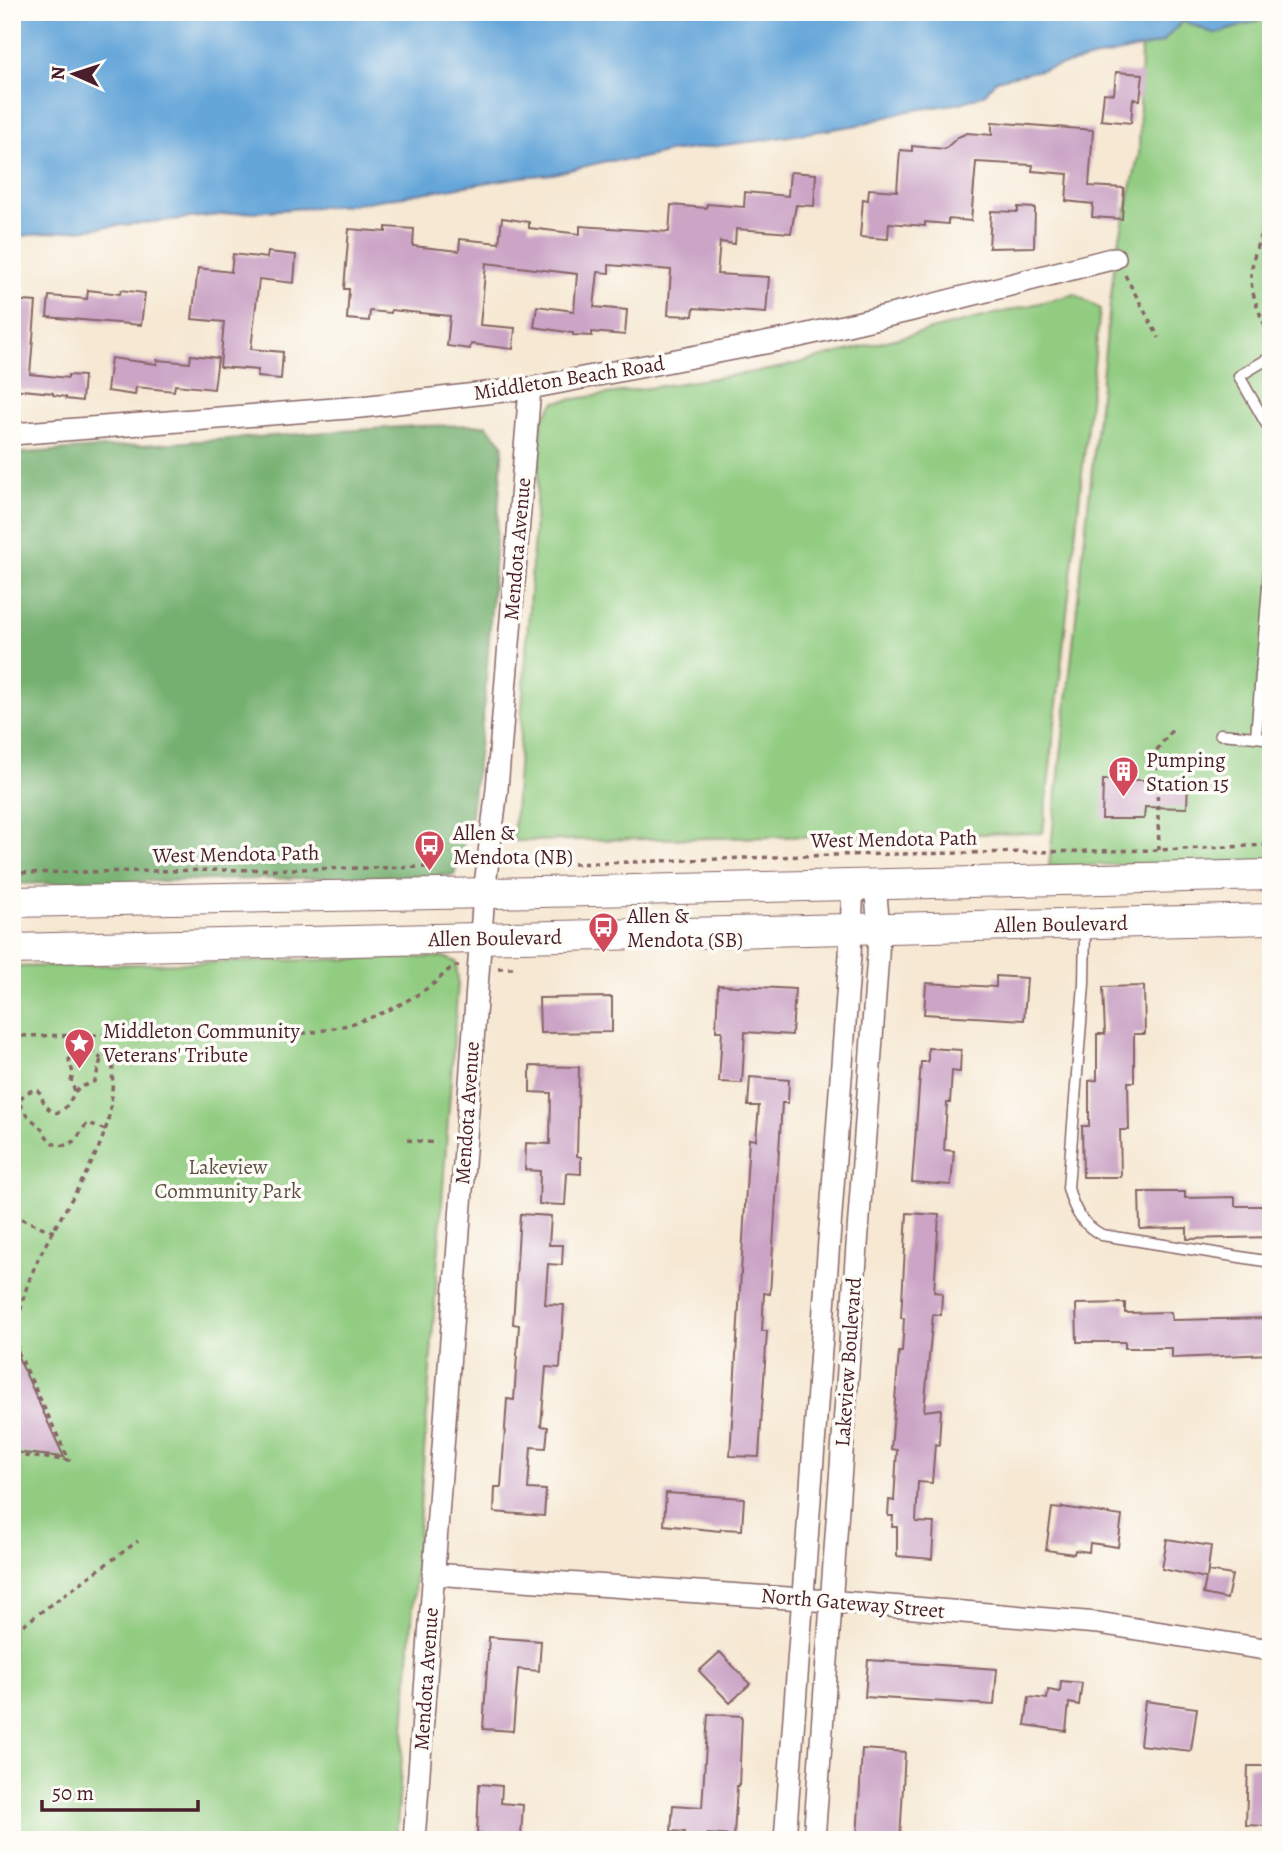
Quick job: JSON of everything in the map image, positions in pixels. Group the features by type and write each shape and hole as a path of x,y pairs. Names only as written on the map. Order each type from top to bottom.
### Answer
{"main road":[{"path":"12,902 1271,875"},
{"name":"Allen Boulevard","path":"12,949 1271,919"}],"street":[{"name":"Middleton Beach Road","path":"12,434 361,407 530,388 790,338 1115,258"},
{"name":"Mendota Avenue","path":"414,1840 480,939 497,789 530,388"},
{"name":"Lakeview Boulevard","path":"814,1840 831,1601 865,929 864,884"},
{"name":"Lakeview Boulevard","path":"785,1840 803,1599 865,929"},
{"name":"North Gateway Street","path":"433,1574 831,1601 1098,1623 1271,1650"}],"lane":[{"path":"1271,357 1239,376 1271,432"},
{"path":"1256,737 1271,549"},
{"path":"1220,734 1271,739"},
{"path":"1085,924 1084,984 1069,1188 1073,1210 1089,1228 1102,1234 1271,1262"}],"path":[{"path":"1271,206 1257,249 1251,280 1259,311 1271,339"},
{"path":"1115,258 1159,338"},
{"path":"1159,850 1156,751 1171,730"},
{"name":"West Mendota Path","path":"538,865 1271,845"},
{"name":"West Mendota Path","path":"12,873 442,867"},
{"path":"12,1036 306,1033 332,1029 388,1012 431,986 454,966"},
{"path":"506,968 513,968"},
{"path":"12,1357 17,1350 24,1296 38,1262 96,1154 105,1130 113,1077 113,1035"},
{"path":"101,1059 89,1048 75,1051 69,1060 73,1073 71,1082 75,1091 70,1105 60,1110 50,1110 38,1089 33,1089 23,1097 22,1110 46,1138 55,1144 69,1144 77,1140 85,1125 89,1123 105,1130"},
{"path":"75,1091 95,1081 101,1059 113,1051"},
{"path":"407,1140 437,1143"},
{"path":"12,1215 54,1232"},
{"path":"12,1455 69,1460 17,1350"},
{"path":"12,1641 19,1628 138,1541"},
{"path":"12,1617 19,1628"}],"green space":[{"path":"1271,17 1271,861 1049,866 1115,258 1139,154 1141,47 1161,43 1183,21 1215,34"},
{"path":"1075,294 1100,309 1043,833 513,841 542,419 555,402 774,369"},
{"path":"486,425 503,444 484,707 470,821 454,875 12,884 12,454 415,426"},
{"name":"Lakeview Community Park","path":"444,957 456,962 458,981 396,1840 12,1840 12,967"}],"water":[{"path":"12,12 1271,12 1271,17 1215,34 1183,21 1161,43 996,80 985,94 961,103 908,111 858,125 669,152 633,160 607,161 553,174 348,205 238,213 12,237"}],"building":[{"path":"1116,72 1143,74 1140,100 1133,99 1131,123 1101,120 1104,93 1114,94"},
{"path":"992,122 1093,130 1089,186 1124,188 1122,219 1092,217 1093,204 1066,201 1068,174 1032,171 1033,165 976,162 971,221 948,219 948,224 925,222 925,226 889,223 888,239 860,237 863,199 868,200 869,189 897,191 900,150 912,151 912,146 945,149 967,133 992,135"},
{"path":"790,172 816,174 814,206 796,205 791,233 736,229 735,244 720,242 717,274 769,277 766,313 694,308 693,316 668,315 671,270 609,265 609,273 598,272 594,307 627,310 625,335 592,332 592,336 573,335 534,327 537,306 574,311 577,274 486,263 480,325 515,328 513,349 471,344 470,349 447,346 450,316 391,310 391,313 370,311 369,321 347,319 349,289 344,289 349,229 386,232 386,227 414,229 413,246 459,251 460,239 499,243 502,218 529,222 529,228 580,234 580,226 669,232 671,205 744,207 745,192 788,196"},
{"path":"1018,207 1035,208 1034,247 989,248 991,211 1018,212"},
{"path":"268,252 296,255 294,283 259,279 251,349 283,352 281,379 257,377 258,370 220,367 224,322 192,319 198,268 231,272 233,254 267,258"},
{"path":"88,290 120,294 121,290 145,293 141,325 47,317 49,296 87,299"},
{"path":"12,300 36,302 30,374 68,378 68,375 84,376 82,401 66,399 53,393 12,389"},
{"path":"191,355 218,358 214,389 175,385 174,391 136,387 135,395 107,391 111,358 157,364 157,360 190,363"},
{"path":"1103,780 1188,780 1187,808 1145,807 1144,819 1102,819"},
{"path":"996,976 1027,978 1024,1020 924,1014 926,983 996,987"},
{"path":"718,985 795,989 792,1035 745,1032 742,1083 719,1082 722,1031 716,1031"},
{"path":"1144,986 1145,1034 1134,1034 1134,1082 1128,1082 1129,1130 1120,1130 1121,1177 1083,1177 1082,1126 1089,1126 1089,1081 1097,1080 1097,1034 1105,1034 1103,987"},
{"path":"612,997 612,1032 540,1033 539,998"},
{"path":"928,1048 961,1050 960,1072 952,1071 950,1103 947,1103 944,1150 954,1151 951,1185 912,1182 921,1062 928,1062"},
{"path":"530,1066 579,1067 577,1156 581,1157 581,1174 567,1173 565,1205 539,1204 540,1171 525,1170 526,1143 550,1144 551,1093 530,1092"},
{"path":"750,1077 789,1080 788,1103 782,1103 770,1294 764,1293 762,1331 767,1331 759,1457 730,1456 749,1139 756,1140 759,1106 748,1106"},
{"path":"1139,1192 1185,1192 1185,1198 1235,1197 1235,1206 1271,1206 1271,1237 1187,1239 1187,1228 1140,1229"},
{"path":"907,1213 939,1215 934,1292 942,1293 941,1315 933,1314 924,1411 941,1409 939,1445 935,1444 932,1483 918,1482 916,1522 934,1523 932,1559 897,1556 897,1527 892,1527 893,1516 888,1516 889,1500 894,1501 897,1450 891,1449 899,1352 902,1352 904,1318 901,1318"},
{"path":"520,1214 551,1216 549,1245 563,1245 562,1265 548,1264 545,1304 564,1305 560,1368 546,1367 541,1426 548,1427 546,1448 531,1447 528,1489 546,1490 544,1516 494,1512 495,1487 501,1487 507,1399 514,1400 519,1325 513,1324"},
{"path":"1125,1303 1125,1313 1171,1312 1172,1320 1271,1318 1271,1354 1172,1358 1172,1348 1125,1348 1125,1342 1077,1342 1076,1304"},
{"path":"12,1344 64,1457 12,1452"},
{"path":"666,1493 744,1498 742,1530 720,1531 664,1525"},
{"path":"1062,1507 1122,1516 1118,1547 1090,1543 1089,1552 1075,1550 1074,1554 1046,1550 1052,1508"},
{"path":"1167,1539 1211,1546 1207,1577 1208,1571 1232,1575 1227,1599 1203,1594 1206,1578 1162,1569"},
{"path":"489,1637 541,1641 539,1671 518,1669 513,1731 483,1729"},
{"path":"720,1652 750,1684 730,1703 699,1671"},
{"path":"868,1660 997,1669 994,1705 865,1697"},
{"path":"1061,1681 1082,1683 1079,1705 1069,1703 1066,1731 1025,1725 1029,1697 1047,1699 1048,1690 1060,1692"},
{"path":"1145,1701 1197,1708 1191,1751 1140,1745"},
{"path":"708,1714 742,1716 734,1836 708,1834 708,1840 684,1840 685,1832 671,1831 673,1805 702,1807"},
{"path":"862,1749 905,1752 900,1840 857,1840"},
{"path":"1248,1766 1271,1766 1271,1826 1246,1825"},
{"path":"479,1784 502,1786 501,1803 523,1805 521,1837 477,1834"}],"place":[{"name":"Pumping Station 15","path":"1123,799"},
{"name":"Allen & Mendota (NB)","path":"430,872"},
{"name":"Allen & Mendota (SB)","path":"604,955"},
{"name":"Middleton Community Veterans' Tribute","path":"80,1070"}]}
